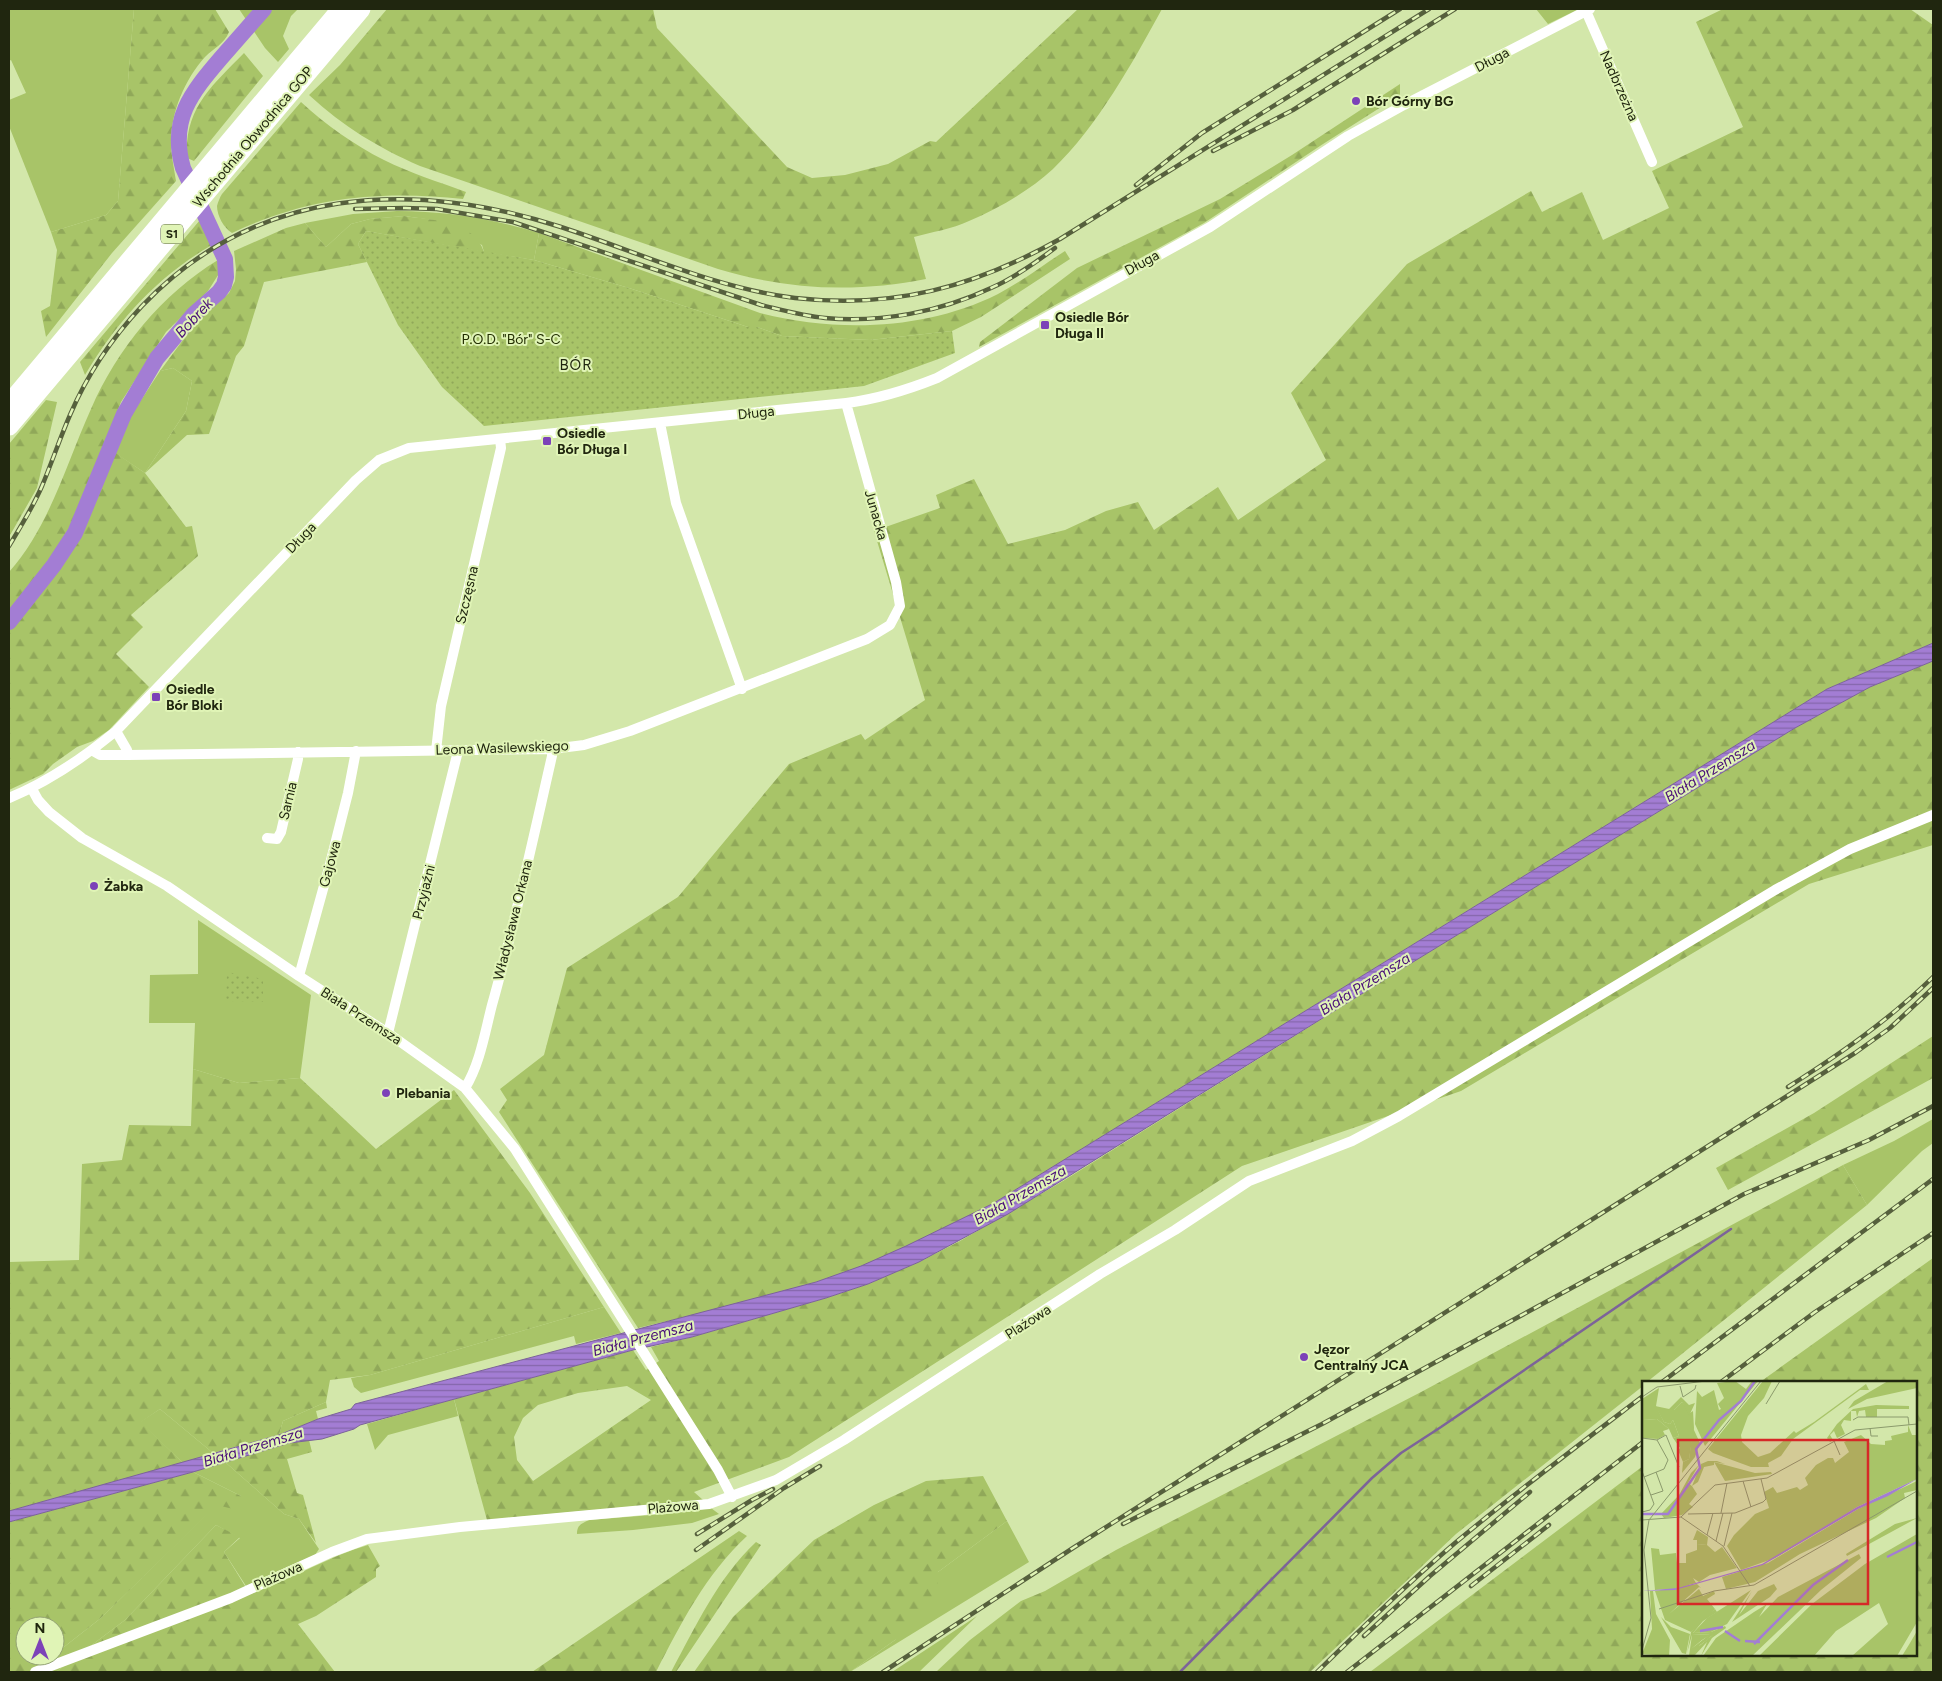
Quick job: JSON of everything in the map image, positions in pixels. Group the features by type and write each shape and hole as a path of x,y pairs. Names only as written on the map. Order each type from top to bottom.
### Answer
{"highway":[{"name":"Wschodnia Obwodnica GOP","path":"10,425 326,38 341,9"},
{"name":"Wschodnia Obwodnica GOP","path":"9,404 326,38 361,9"}],"street":[{"name":"Nadbrzeżna","path":"1588,10 1652,162"},
{"name":"Długa","path":"9,798 32,789 93,750 116,731 356,480 378,460 409,448 867,401 905,391 938,378 1210,227 1356,132 1404,105 1588,10"},
{"name":"Junacka","path":"846,403 896,582 900,606 890,625"},
{"path":"660,423 676,503 742,689"},
{"name":"Szczęsna","path":"436,751 441,706 501,448 500,439"},
{"name":"Leona Wasilewskiego","path":"93,750 100,755 128,755 552,749 584,745 606,740 742,689 867,639 890,625"},
{"path":"116,731 128,755"},
{"name":"Władysława Orkana","path":"464,1088 471,1078 476,1064 498,986 552,756 552,749"},
{"name":"Gajowa","path":"299,976 348,793 356,751"},
{"name":"Przyjaźni","path":"388,1033 458,751"},
{"name":"Sarnia","path":"267,838 277,839 281,832 298,752"},
{"name":"Biała Przemsza","path":"32,789 38,800 49,812 82,838 167,886 299,976 388,1033 464,1088 515,1149 718,1470 732,1497"},
{"name":"Plażowa","path":"34,1672 231,1598 332,1552 367,1539 451,1528 709,1504 776,1480 844,1440 1100,1274 1175,1230 1249,1182 1360,1136 1399,1116 1817,867 1850,849 1933,815"}],"green space":[{"path":"9,9 134,9 118,201 106,215 51,232 9,126 9,100 26,93 11,60 9,61"},
{"path":"134,9 215,9 229,32 222,43 205,57 191,75 180,96 176,108 171,142 176,181 112,253 46,337 41,311 50,306 57,250 51,232 106,215 118,201"},
{"path":"239,9 298,9 291,16 283,36 289,49 278,62 265,48"},
{"path":"387,9 653,9 657,28 787,167 812,178 845,175 888,164 930,141 936,142 1078,9 1162,9 1126,72 1085,134 1044,177 1024,192 969,221 914,237 926,279 848,288 796,285 744,276 718,269 420,166 362,135 335,117 309,95 340,65"},
{"path":"1536,9 1579,9 1548,24"},
{"path":"1723,9 1910,9 1933,25 1933,643 1827,689 994,1203 894,1252 832,1277 750,1301 638,1328 499,1112 507,1100 500,1089 544,1055 567,968 678,897 789,764 861,734 865,740 925,700 874,531 940,508 936,495 974,479 1008,544 1065,530 1106,511 1138,502 1154,530 1218,487 1238,520 1326,460 1291,393 1407,264 1531,191 1542,212 1582,192 1603,240 1669,208 1652,171 1743,127 1696,22"},
{"path":"244,53 263,76 194,161 187,158 187,140 190,125 202,99"},
{"path":"1400,84 1400,95 1204,223 979,347 980,342 1077,268 1220,199 1292,155"},
{"path":"301,102 330,127 362,148 404,169 466,192 463,199 402,195 344,199 288,211 232,233 224,225 218,214 217,206 222,194"},
{"path":"397,211 433,212 469,217 539,233 534,260 484,252 482,245 433,220 404,216 370,219 351,224 326,247 305,223 353,214"},
{"path":"404,216 450,223 471,233 479,241 484,252 366,231 358,244 367,262 264,282 244,346 236,356 209,434 187,435 145,473 186,411 192,381 173,368 160,371 197,321 229,293 235,281 234,251 286,228 305,223 326,247 351,224 370,219"},
{"path":"200,220 212,245 174,271 140,301 111,336 85,375 80,362"},
{"name":"P.O.D. \"Bór\" S-C","path":"366,231 534,260 782,336 870,340 952,331 955,353 864,386 484,426 442,387 398,325 358,244"},
{"path":"539,233 760,313 820,324 881,324 941,315 970,306 998,294 1065,251 1070,259 981,317 952,331 870,340 782,336 534,260"},
{"path":"218,260 220,272 208,291 166,332 121,402 104,445 145,473 186,527 192,526 198,556 131,615 143,627 116,654 149,687 109,730 93,741 77,747 53,764 43,774 9,790 9,572 36,535 56,494 91,409 114,365 128,344 160,306 178,289"},
{"path":"173,368 192,381 186,411 145,473 115,453 130,417 160,371"},
{"path":"46,400 57,402 37,488 9,537 9,444"},
{"path":"1933,661 1933,845 1809,884 1461,1091 1242,1166 789,1457 694,1492 703,1500 487,1520 454,1399 633,1350 646,1370 659,1361 651,1347 826,1298 868,1284 919,1262 960,1241 1063,1181 1400,970 1795,728 1870,687","holes":["627,1386 651,1400 533,1481 517,1460 514,1437 523,1418 538,1405 578,1393"]},
{"path":"198,920 311,995 300,1078 239,1083 193,1069 195,1023 149,1023 150,975 198,974"},
{"path":"227,972 263,979 263,1002 226,1001"},
{"path":"1933,1036 1933,1078 1728,1190 1716,1168 1814,1113"},
{"path":"193,1069 239,1083 300,1078 376,1149 454,1090 530,1193 604,1307 370,1375 330,1380 326,1402 283,1421 279,1435 213,1453 160,1409 141,1422 183,1463 9,1511 9,1262 79,1260 82,1164 122,1160 129,1125 191,1126"},
{"path":"1933,1119 1933,1143 1922,1151 1867,1205 1843,1165 1894,1141"},
{"path":"1843,1165 1867,1205 1648,1381 1642,1381 1642,1387 1456,1534 1310,1672 936,1672 970,1640 1021,1601 1045,1591 1116,1550 1423,1391"},
{"path":"1933,1258 1933,1672 1370,1672 1642,1467 1642,1656 1917,1656 1917,1381 1761,1381"},
{"path":"604,1307 621,1333 576,1344 574,1336 361,1393 354,1387 351,1378 370,1375"},
{"path":"454,1399 458,1416 388,1435 375,1450 367,1424"},
{"path":"326,1402 327,1408 316,1411 318,1419 279,1435 283,1421"},
{"path":"160,1409 213,1453 183,1463 140,1422"},
{"path":"309,1440 312,1452 287,1459 297,1493 303,1495 316,1543 299,1519 284,1514 225,1462 289,1443"},
{"path":"225,1462 284,1514 299,1519 319,1549 315,1555 246,1586 224,1552 240,1538 216,1525 125,1620 65,1665 65,1646 101,1618 217,1504 241,1496 193,1472"},
{"path":"193,1472 241,1496 237,1510 217,1505 101,1618 65,1646 65,1616 15,1616 15,1666 39,1666 31,1672 9,1672 9,1522"},
{"path":"983,1476 1007,1521 938,1572 936,1606 895,1640 850,1672 694,1672 733,1617 814,1540 874,1505 926,1481"},
{"path":"711,1508 719,1514 692,1523 577,1534 580,1525 589,1520 677,1513"},
{"path":"1007,1521 1029,1562 850,1672 895,1640 938,1572"},
{"path":"216,1525 240,1537 224,1552 250,1594 368,1545 380,1566 376,1569 376,1577 316,1616 298,1624 335,1672 56,1672 125,1620"},
{"path":"739,1531 747,1536 719,1566 707,1583 685,1617 656,1672 532,1672"},
{"path":"756,1542 761,1545 676,1672 671,1672 719,1587 742,1556"},
{"path":"977,1616 919,1672 892,1672"},
{"path":"39,1666 64,1666 56,1672 31,1672"}],"water":[{"path":"1933,643 1933,661 1870,687 1795,728 1400,970 1008,1214 919,1262 868,1284 826,1298 692,1337 633,1350 360,1425 354,1429 322,1439 289,1443 193,1472 9,1522 9,1511 279,1435 318,1419 351,1409 355,1404 816,1282 861,1266 906,1246 994,1203 1827,689"}],"waterway":[{"name":"Bobrek","path":"9,622 54,565 75,533 124,414 157,358 194,314 219,292 224,285 226,277 225,259 183,168 179,151 181,121 200,83 264,9"},
{"path":"1180,1672 1372,1478 1401,1453 1731,1229"}],"railway":[{"path":"1136,185 1202,133 1400,9"},
{"path":"9,546 27,516 46,477 66,424 84,386 101,358 131,318 187,266 235,236 285,216 338,203 393,199 449,202 505,212 561,227 706,278 765,293 831,301 900,297 964,282 1028,256 1060,239 1429,9"},
{"path":"1213,151 1293,110 1455,9"},
{"path":"355,209 437,209 513,222 761,305 825,318 867,319 889,317 951,304 1008,280 1055,248"},
{"path":"1788,1087 1864,1036 1933,977"},
{"path":"883,1672 1073,1548 1855,1053 1890,1028 1933,988"},
{"path":"1123,1524 1322,1424 1744,1194 1869,1140 1933,1106"},
{"path":"1663,1381 1933,1179"},
{"path":"1722,1381 1815,1312 1933,1233"},
{"path":"1317,1672 1402,1590 1455,1543 1642,1397"},
{"path":"1347,1672 1642,1443"},
{"path":"696,1550 784,1488 820,1466"},
{"path":"697,1534 773,1489"},
{"path":"1364,1636 1430,1576 1530,1492"},
{"path":"1471,1586 1549,1525"}],"place":[{"name":"Bór Górny BG","path":"1356,101"},
{"name":"Osiedle Bór Długa II","path":"1045,325"},
{"name":"Osiedle Bór Długa I","path":"547,441"},
{"name":"Osiedle Bór Bloki","path":"156,697"},
{"name":"Żabka","path":"94,886"},
{"name":"Plebania","path":"386,1093"},
{"name":"Jęzor Centralny JCA","path":"1304,1357"}],"district":[{"name":"BÓR","path":"576,365"}]}
